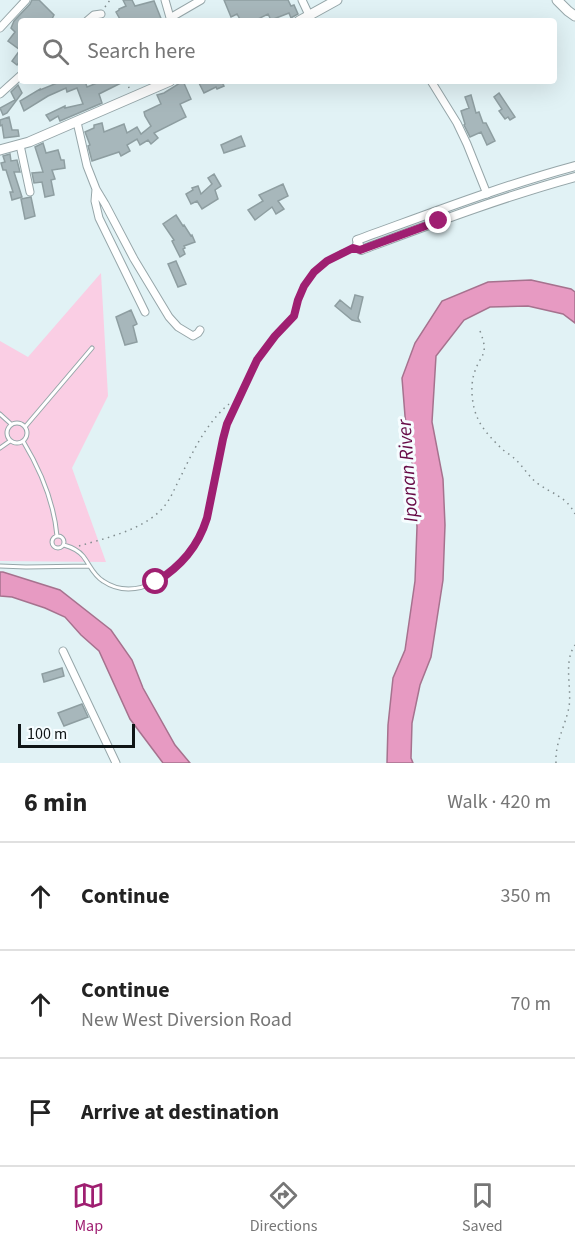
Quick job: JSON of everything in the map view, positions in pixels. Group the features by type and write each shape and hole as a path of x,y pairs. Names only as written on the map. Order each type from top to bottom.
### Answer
{"main road":[{"path":"304,18 337,0"},
{"path":"557,0 575,16"},
{"path":"0,150 20,145 77,122 163,84"}],"street":[{"path":"0,27 26,0"},
{"path":"165,0 170,18"},
{"path":"174,18 201,0"},
{"path":"302,0 309,15"},
{"path":"90,18 100,14"},
{"path":"0,94 18,78"},
{"path":"433,84 457,123 487,194"},
{"path":"77,122 87,166 96,189 134,259 169,317 178,327 190,335 196,335 200,330"},
{"path":"20,145 30,192"},
{"path":"357,246 487,194 575,166"},
{"path":"357,246 575,177"},
{"path":"96,189 95,201 99,218 145,312"},
{"path":"63,651 116,763"}],"lane":[{"path":"57,536 52,539 52,545 55,548 63,545 73,548 84,556 94,574 103,581 126,589 156,582 184,560 203,530 227,424 257,360 294,316 304,286 314,272 327,261 357,246"},
{"path":"25,427 92,348"},
{"path":"0,414 11,424"},
{"path":"20,423 25,427 27,433 23,441 15,444 10,441 6,433 11,424 20,423"},
{"path":"0,448 10,441"},
{"path":"23,441 36,463 48,492 57,536"},
{"path":"57,536 63,539 63,545"},
{"path":"0,566 89,566"}],"path":[{"path":"100,14 110,0"},
{"path":"480,331 485,348 472,382 473,404 483,428 538,484 564,500 575,514"},
{"path":"73,548 133,528 160,511 171,498 193,453 218,414 238,399"},
{"path":"556,763 556,750 569,707 570,660 575,645"}],"shaded area":[{"path":"101,273 108,396 72,468 106,562 0,561 0,341 28,357"},
{"path":"531,280 571,289 575,292 575,323 563,314 528,306 490,307 464,320 436,356 432,422 443,479 445,525 443,580 431,657 420,685 412,723 411,758 413,763 387,763 393,678 405,650 415,581 417,527 415,483 402,378 415,343 442,301 488,282"},
{"path":"0,572 60,590 111,630 132,660 143,688 175,745 190,763 163,763 130,719 99,651 65,617 12,597 0,596"}],"building":[{"path":"32,0 39,0 54,15 52,18 18,18 18,48 8,41 15,32 11,28 14,21"},
{"path":"123,0 132,0 135,6 154,1 161,18 119,18 116,12 126,6"},
{"path":"224,0 288,0 291,6 294,5 298,14 291,18 289,13 276,18 270,18 268,14 260,18 239,18 237,14 231,17"},
{"path":"18,53 18,64 12,61"},
{"path":"55,84 86,84 87,87 94,84 119,84 99,94 102,103 60,121 58,116 50,121 46,115 65,106 65,108 83,104 77,88 67,92 66,88 24,111 20,101"},
{"path":"178,84 184,84 191,99 180,104 186,117 154,133 158,138 151,144 148,140 140,145 137,139 127,145 130,151 121,156 119,152 92,161 88,146 90,145 85,132 94,128 94,125 102,123 104,132 124,124 127,133 137,127 141,134 151,126 144,112 161,104 157,95"},
{"path":"200,84 223,84 224,86 217,89 216,87 204,93"},
{"path":"18,85 22,93 3,115 0,108 15,100 11,92"},
{"path":"499,93 515,117 510,120 508,117 505,119 499,111 502,109 494,97"},
{"path":"471,95 476,113 479,112 483,123 486,123 495,141 487,145 481,132 470,137 464,125 461,111 469,108 465,97"},
{"path":"9,117 12,130 18,130 19,136 4,138 0,120"},
{"path":"241,136 245,146 224,153 221,145"},
{"path":"43,143 46,153 58,150 61,160 64,160 65,168 52,170 55,179 51,180 54,195 45,197 42,182 34,183 32,173 43,172 35,147"},
{"path":"10,154 11,161 17,160 20,172 14,172 22,197 12,200 10,192 13,192 6,170 3,170 1,163 5,162 3,156"},
{"path":"214,174 221,186 215,190 218,199 202,209 197,201 191,204 186,194 198,186 201,194 212,184 208,178"},
{"path":"283,184 288,196 278,201 284,209 276,214 272,207 255,220 248,210 263,201 259,195"},
{"path":"31,197 35,216 25,219 21,199"},
{"path":"176,215 195,242 184,246 185,254 180,257 172,241 174,240 163,224"},
{"path":"176,261 186,284 178,287 168,264"},
{"path":"355,295 363,297 358,318 360,322 352,320 335,306 340,300 351,309"},
{"path":"131,310 137,324 133,326 137,342 125,345 116,317"},
{"path":"62,668 64,676 44,682 42,674"},
{"path":"82,704 88,717 64,726 58,713"}],"route":[{"path":"156,582 184,560 196,544 207,518 227,424 257,360 294,316 304,286 314,272 342,252 353,248 360,250 439,221"}],"water label":[{"name":"Iponan River","path":"408,471"}]}
